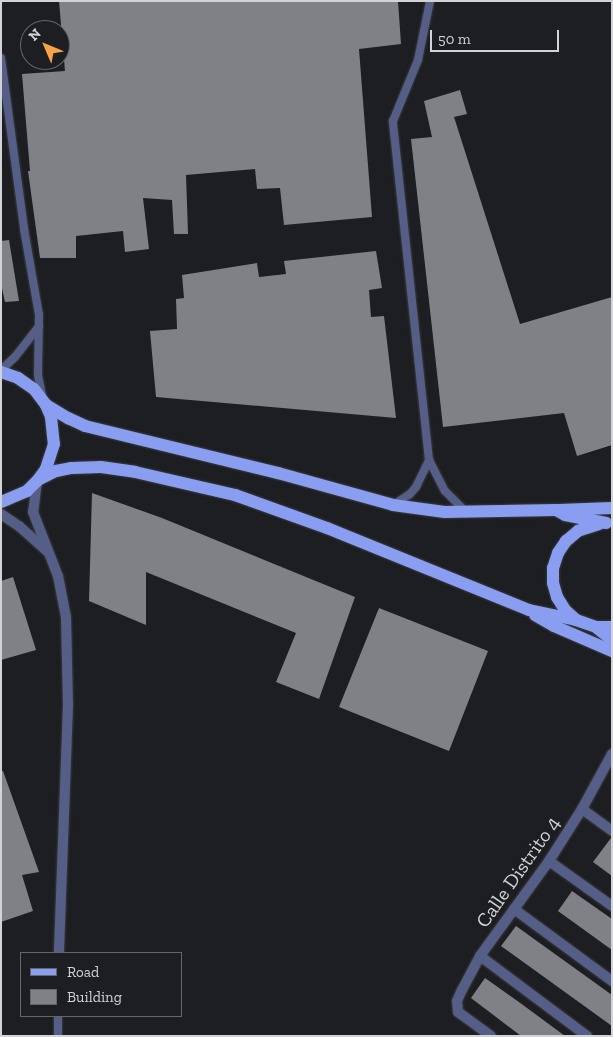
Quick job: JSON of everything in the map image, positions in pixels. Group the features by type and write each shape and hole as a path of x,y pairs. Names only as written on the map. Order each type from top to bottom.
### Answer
{"main road":[{"path":"1,371 18,378 34,389 45,404 51,417 54,444 46,469 37,481 27,491 1,502"},
{"path":"45,404 85,426 278,473 393,505 424,510 468,512 612,508"},
{"path":"37,481 56,471 84,467 101,468 135,472 235,496 327,528 529,610 576,620 596,627 612,627"},
{"path":"556,510 565,515 609,524"},
{"path":"576,620 565,610 557,597 553,583 553,568 558,553 566,540 578,531 591,525 609,524"},
{"path":"529,610 554,626 612,651"},
{"path":"596,627 612,640"}],"street":[{"path":"37,481 33,512 58,576 66,617 68,705 59,952"},
{"path":"1,514 19,526 48,552"},
{"name":"Calle Distrito 4","path":"491,1036 458,1012 457,1002 459,996 480,956 549,861 582,809 609,766 612,754"},
{"path":"582,809 612,831"},
{"path":"549,861 612,906"},
{"path":"514,909 612,981"},
{"path":"480,956 587,1036"}],"lane":[{"path":"430,1 418,60 393,121 428,460 445,492 459,507 468,512"},
{"path":"1,58 39,326 38,375 45,404"},
{"path":"1,371 15,357 39,326"},
{"path":"393,505 410,494 416,487 428,460"},
{"path":"58,1017 58,1036"}],"building":[{"path":"59,1 398,1 401,44 359,49 372,217 284,225 280,188 257,189 255,169 186,175 188,234 174,234 172,200 143,198 149,249 125,252 123,231 76,236 76,258 40,258 28,171 30,171 22,74 70,70 70,20 61,20"},
{"path":"460,90 467,114 454,117 520,324 612,297 612,445 577,456 564,413 443,427 411,139 432,137 424,101"},
{"path":"9,240 19,301 5,302 1,284 1,241"},
{"path":"376,251 382,288 369,290 371,317 384,316 396,418 156,397 150,331 177,329 176,299 184,298 182,275 257,263 259,277 286,274 284,261"},
{"path":"92,493 162,518 355,597 319,699 276,682 296,633 146,572 146,625 89,601"},
{"path":"13,577 36,650 1,660 1,581"},
{"path":"379,608 488,651 449,751 339,707"},
{"path":"1,771 3,771 39,872 22,875 33,911 1,922"},
{"path":"612,838 612,876 593,862"},
{"path":"572,891 612,919 612,950 558,911"},
{"path":"516,926 612,995 612,1026 501,946"},
{"path":"485,978 565,1036 521,1036 471,998"}]}
